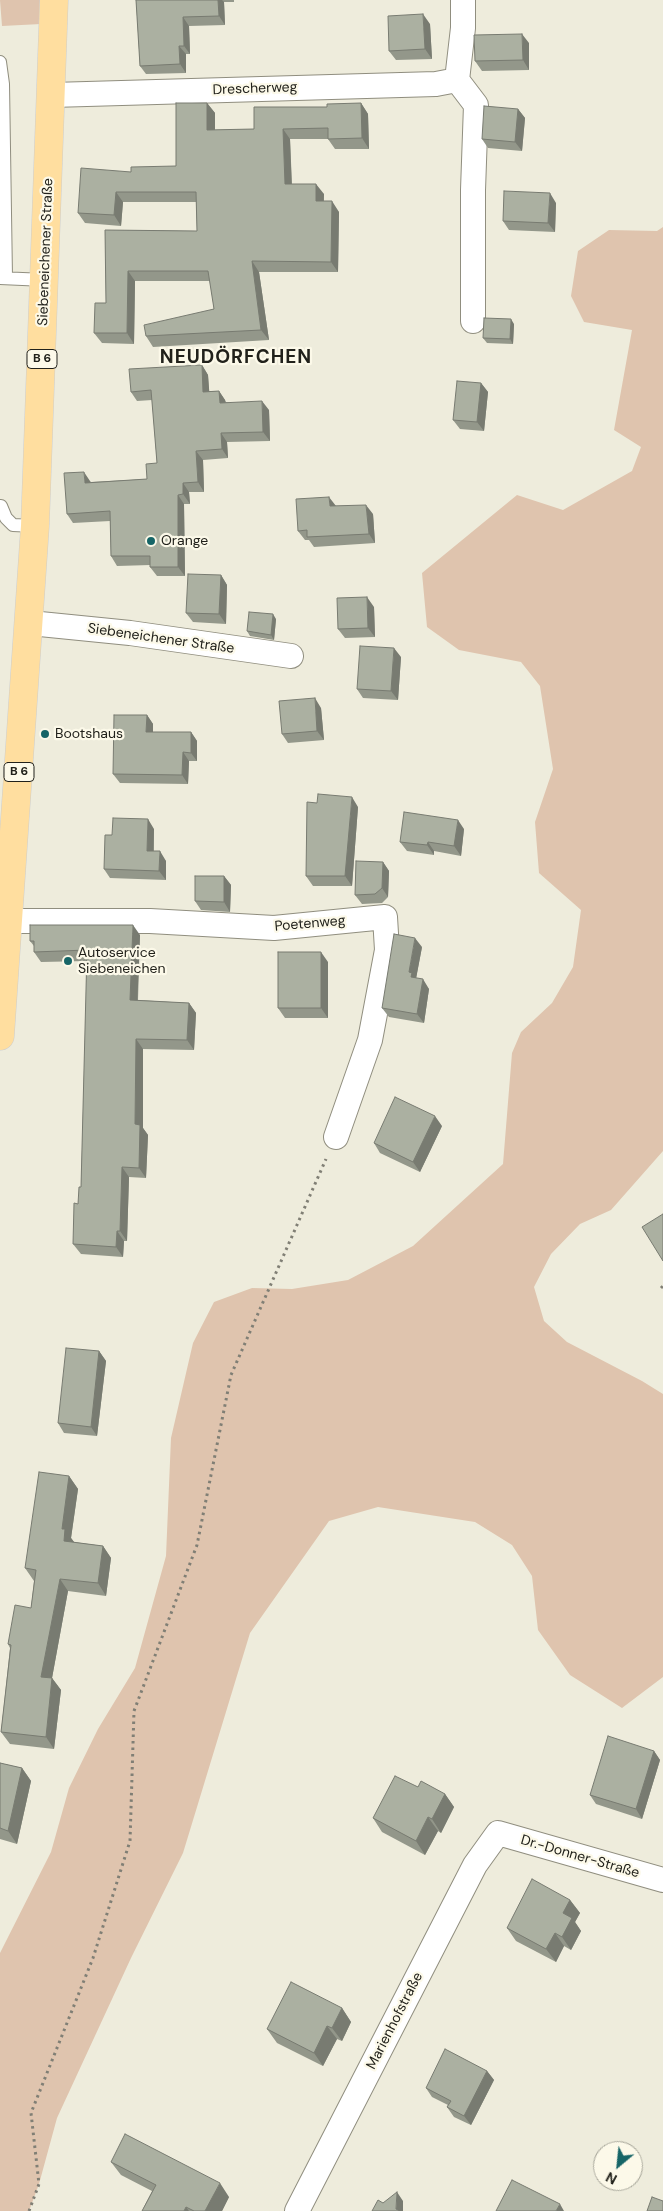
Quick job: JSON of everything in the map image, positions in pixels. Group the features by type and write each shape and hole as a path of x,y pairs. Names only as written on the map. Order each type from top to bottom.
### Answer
{"main road":[{"name":"Siebeneichener Straße","path":"0,1036 36,526 46,280 54,0"}],"street":[{"path":"463,0 463,28 458,80 476,105 473,190 473,321"},
{"name":"Drescherweg","path":"52,95 436,84 458,80"},
{"name":"Siebeneichener Straße","path":"30,623 130,633 291,656"},
{"name":"Poetenweg","path":"7,921 150,921 274,928 385,917 387,950 370,1040 336,1137"},
{"name":"Dr.-Donner-Straße","path":"498,1833 663,1880"},
{"name":"Marienhofstraße","path":"297,2211 476,1865 498,1833"}],"lane":[{"path":"0,62 3,84 3,278 46,280"},
{"path":"1,506 6,518 13,525 36,526"}],"path":[{"path":"29,2211 39,2184 31,2113 93,1958 130,1841 134,1711 197,1545 231,1375 336,1137"}],"shaded area":[{"path":"0,0 40,0 41,24 2,26"},
{"path":"663,227 663,1151 611,1210 580,1224 551,1254 534,1287 544,1321 567,1342 663,1394 663,1677 622,1708 570,1675 538,1630 532,1576 512,1545 475,1522 378,1507 329,1521 250,1633 183,1853 131,1958 57,2118 39,2184 29,2211 0,2211 0,1953 51,1852 69,1788 98,1729 135,1668 166,1556 171,1438 193,1343 214,1302 252,1288 292,1289 348,1280 413,1246 503,1164 512,1053 521,1032 552,1003 573,967 581,910 539,873 535,822 553,769 540,686 521,662 459,650 427,627 422,573 517,495 563,510 632,471 641,447 614,430 632,330 584,322 571,296 578,251 609,230 657,231"}],"building":[{"path":"136,0 218,0 219,16 183,17 184,46 179,46 180,64 140,66"},
{"path":"423,14 425,49 389,51 388,16"},
{"path":"522,34 523,60 475,61 474,35"},
{"path":"176,103 207,103 207,130 254,129 254,107 327,107 327,104 361,103 362,138 328,139 328,128 283,129 285,184 316,184 316,201 332,201 331,262 252,261 261,330 146,336 144,325 214,309 208,271 128,271 127,333 94,333 95,303 106,303 105,230 197,231 196,192 116,192 114,215 78,213 81,168 131,172 131,167 176,166"},
{"path":"484,106 518,109 515,142 482,139"},
{"path":"504,191 550,193 548,223 503,221"},
{"path":"484,318 511,319 510,339 483,338"},
{"path":"202,365 203,392 219,391 220,403 262,401 263,432 221,433 222,449 196,451 198,482 183,483 183,494 178,495 178,567 150,567 150,556 111,556 110,511 67,514 64,473 84,472 85,483 147,479 146,464 157,463 151,390 131,392 129,369"},
{"path":"457,381 481,383 477,422 453,420"},
{"path":"329,497 330,506 366,505 369,534 307,537 307,530 298,531 296,499"},
{"path":"188,574 221,575 219,614 186,613"},
{"path":"367,597 368,628 338,629 337,598"},
{"path":"249,612 273,614 271,635 247,631"},
{"path":"360,646 394,648 391,691 357,689"},
{"path":"315,698 317,731 282,734 279,701"},
{"path":"114,715 147,715 146,732 191,732 191,753 183,752 182,775 113,774"},
{"path":"318,794 352,797 345,876 306,876 307,802 317,803"},
{"path":"404,812 458,820 454,846 428,842 427,845 400,842"},
{"path":"113,818 148,819 147,851 160,851 159,871 104,869 105,835 112,835"},
{"path":"356,861 383,862 382,888 375,894 355,895"},
{"path":"195,876 224,876 224,902 195,901"},
{"path":"30,925 133,925 130,1000 189,1003 187,1040 136,1039 135,1124 140,1125 139,1168 122,1167 120,1231 117,1231 116,1247 73,1244 74,1203 78,1204 79,1187 81,1187 87,950 34,952 34,941 30,941"},
{"path":"394,934 415,938 409,972 412,973 411,977 423,979 417,1014 382,1008"},
{"path":"278,952 321,952 321,1008 278,1008"},
{"path":"395,1097 435,1116 413,1162 374,1143"},
{"path":"663,1214 663,1261 642,1227"},
{"path":"66,1348 99,1351 91,1427 58,1423"},
{"path":"39,1472 69,1476 62,1529 65,1529 64,1541 103,1546 98,1583 60,1579 41,1677 52,1678 46,1737 1,1732 11,1645 8,1644 15,1605 31,1608 36,1570 25,1568"},
{"path":"608,1736 654,1751 636,1809 590,1795"},
{"path":"0,1763 22,1768 8,1831 0,1828"},
{"path":"395,1776 418,1787 421,1781 445,1794 432,1819 428,1817 416,1841 373,1818"},
{"path":"532,1879 570,1900 563,1913 572,1918 562,1937 555,1933 546,1949 507,1928"},
{"path":"291,1982 342,2008 332,2028 327,2026 314,2053 267,2029"},
{"path":"445,2049 487,2071 464,2116 447,2107 451,2101 426,2088"},
{"path":"125,2134 220,2183 205,2211 194,2211 186,2207 184,2211 142,2211 156,2185 111,2162"},
{"path":"512,2180 560,2204 556,2211 496,2211"},
{"path":"397,2192 396,2209 400,2211 372,2211 378,2200 383,2203"},
{"path":"652,2197 663,2201 663,2211 647,2211"}],"place":[{"name":"Orange","path":"151,541"},
{"name":"Bootshaus","path":"45,734"},
{"name":"Autoservice Siebeneichen","path":"68,961"}],"district":[{"name":"NEUDÖRFCHEN","path":"236,358"}]}
